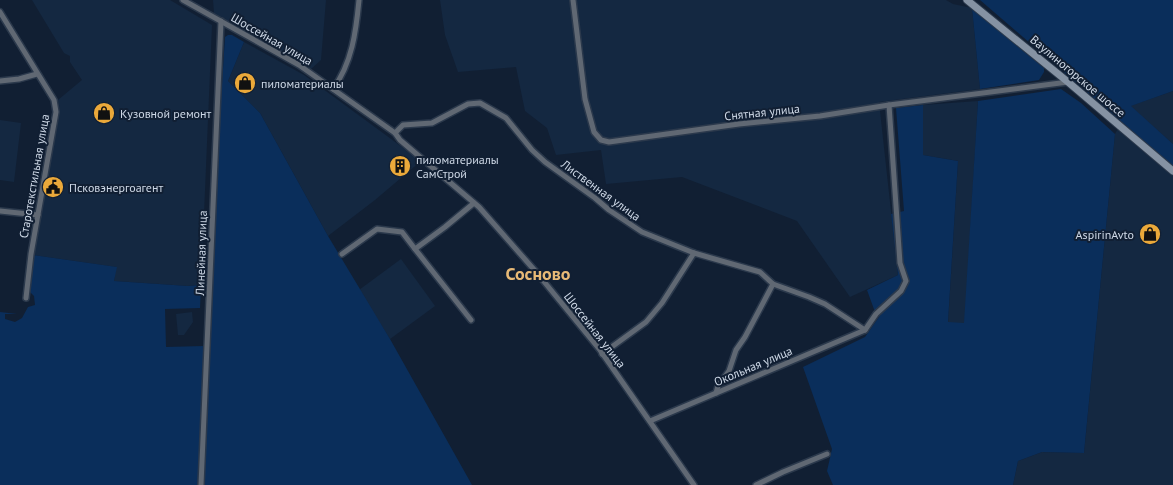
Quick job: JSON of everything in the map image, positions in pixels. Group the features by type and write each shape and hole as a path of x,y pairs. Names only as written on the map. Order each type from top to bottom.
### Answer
{"street":[{"name":"Шоссейная улица","path":"183,0 299,65 395,133 400,140 474,203 537,274 602,354 694,485"},
{"path":"333,89 345,70 355,34 359,0"},
{"name":"Снятная улица","path":"573,0 585,98 594,132 597,137 609,142 738,124 820,116 889,105 1068,82"},
{"name":"Ваулиногорское шоссе","path":"967,0 1173,171"},
{"name":"Старотекстильная улица","path":"0,12 54,100 56,112 26,298"},
{"name":"Линейная улица","path":"201,485 221,21"},
{"path":"0,81 38,74"},
{"name":"Лиственная улица","path":"395,133 403,125 432,123 468,104 480,103 506,118 539,156 609,210 642,232 694,252 760,272 773,284 825,304 865,330"},
{"path":"865,330 876,314 901,291 906,281 900,262 889,105"},
{"path":"415,249 445,228 474,203"},
{"path":"0,211 38,215"},
{"path":"342,254 377,229 402,232 471,320"},
{"path":"602,354 646,322 662,303 694,252"},
{"path":"716,393 718,386 729,371 736,350 773,284"},
{"name":"Окольная улица","path":"651,423 716,393 865,330"},
{"path":"756,485 827,454"}],"shaded area":[{"path":"32,0 170,0 212,25 201,285 188,286 114,281 116,267 33,255 60,111 58,100 82,80 70,62 70,56 64,53"},
{"path":"213,0 326,0 321,60 311,69 214,13"},
{"path":"440,0 946,0 953,4 972,8 980,89 879,102 898,275 850,297 797,221 682,177 606,184 601,150 556,155 547,128 525,111 516,67 458,72 445,35"},
{"path":"980,0 1173,0 1173,91 1131,106 1173,144 1173,166"},
{"path":"972,8 1044,68 1044,72 1039,80 980,89"},
{"path":"232,35 244,42 228,81 260,113 328,236 390,339 472,485 203,485 219,132 225,37"},
{"path":"244,42 304,75 421,161 328,236 260,113 228,81"},
{"path":"1061,89 1081,103 1115,134 1084,453 1042,452 1018,461 1013,485 833,485 827,471 832,449 803,367 865,337 881,314 875,312 867,290 898,275 891,214 904,211 896,108 923,105 923,155 958,161 948,322 964,323 978,101"},
{"path":"1173,91 1173,144 1130,106"},
{"path":"978,101 965,323 948,323 958,161 923,155 923,105"},
{"path":"0,120 21,123 14,182 0,180"},
{"path":"1122,121 1173,166 1173,485 1013,485 1018,461 1042,452 1084,453 1115,134"},
{"path":"33,255 117,267 114,281 188,286 201,285 200,308 165,309 166,347 204,346 198,485 0,485 0,312 17,314 5,314 5,319 15,322 22,318 28,307 35,305 34,296 30,292"},
{"path":"401,259 435,306 390,339 359,290"},
{"path":"192,312 193,322 184,335 178,335 176,314"}],"place":[{"name":"пиломатериалы","path":"245,83"},
{"name":"Кузовной ремонт","path":"104,113"},
{"name":"пиломатериалы СамСтрой","path":"400,166"},
{"name":"Псковэнергоагент","path":"53,187"},
{"name":"AspirinAvto","path":"1150,234"}],"district":[{"name":"Сосново","path":"538,273"}]}
